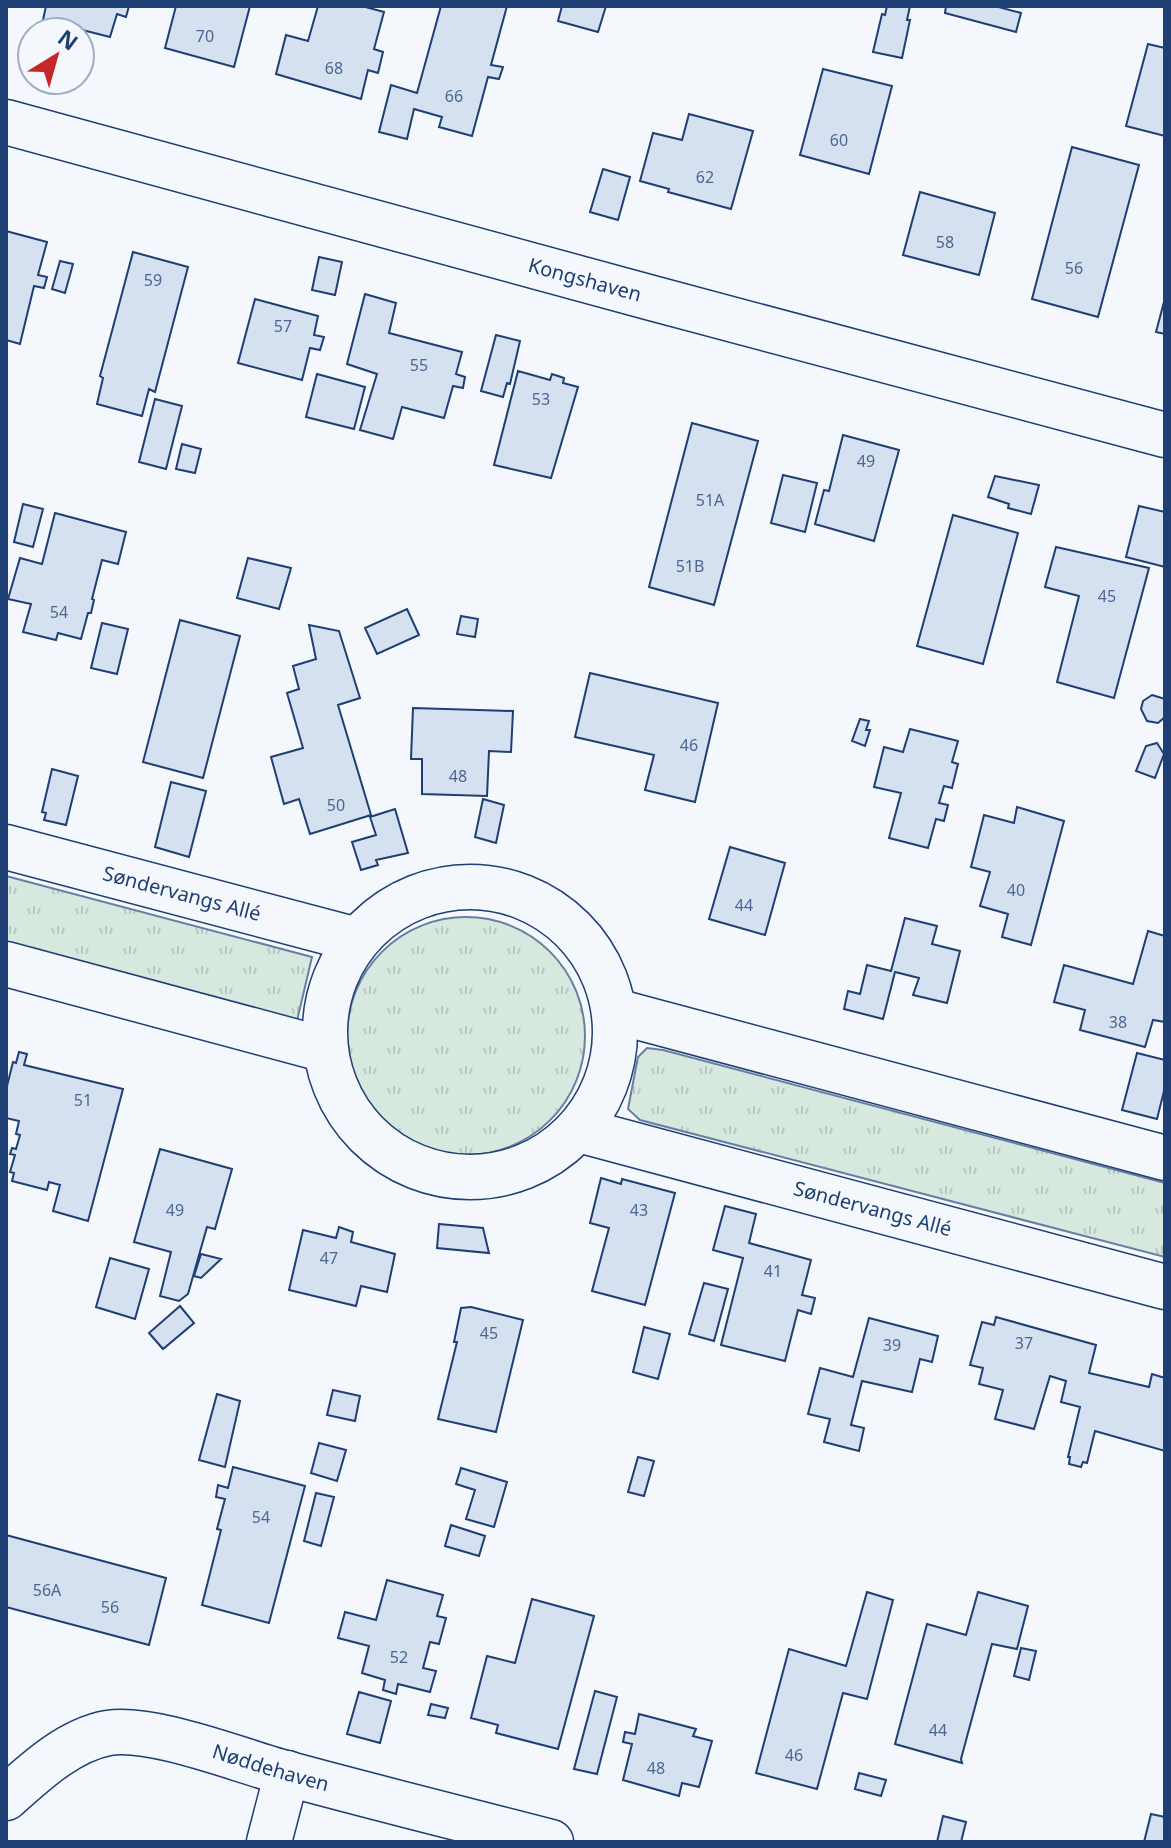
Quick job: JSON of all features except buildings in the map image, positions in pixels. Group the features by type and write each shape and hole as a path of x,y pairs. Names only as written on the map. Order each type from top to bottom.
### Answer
{"street":[{"name":"Kongshaven","path":"6,122 1165,435"},
{"name":"Søndervangs Allé","path":"6,847 357,940"},
{"path":"447,888 500,889 542,904 577,932 602,969 615,1011 615,1054 603,1095 579,1130 549,1156 513,1172 473,1178 434,1174 402,1160 373,1141 350,1115 334,1084 326,1050 325,1021 330,991 341,964 357,940 397,905 447,888"},
{"path":"6,964 326,1050"},
{"path":"615,1011 1165,1158"},
{"name":"Søndervangs Allé","path":"579,1130 1165,1287"},
{"name":"Nøddehaven","path":"6,1798 29,1777 88,1737 111,1732 142,1732 551,1842"},
{"path":"269,1842 287,1773"}],"green space":[{"path":"6,876 312,957 296,1025 6,947"},
{"path":"466,917 489,919 512,926 550,952 576,990 583,1013 583,1059 576,1082 550,1120 512,1146 489,1153 466,1155 443,1153 420,1146 382,1120 356,1082 349,1059 347,1036 349,1013 356,990 382,952 420,926 443,919"},
{"path":"647,1048 1165,1183 1165,1257 640,1120 628,1109 638,1057"}]}
